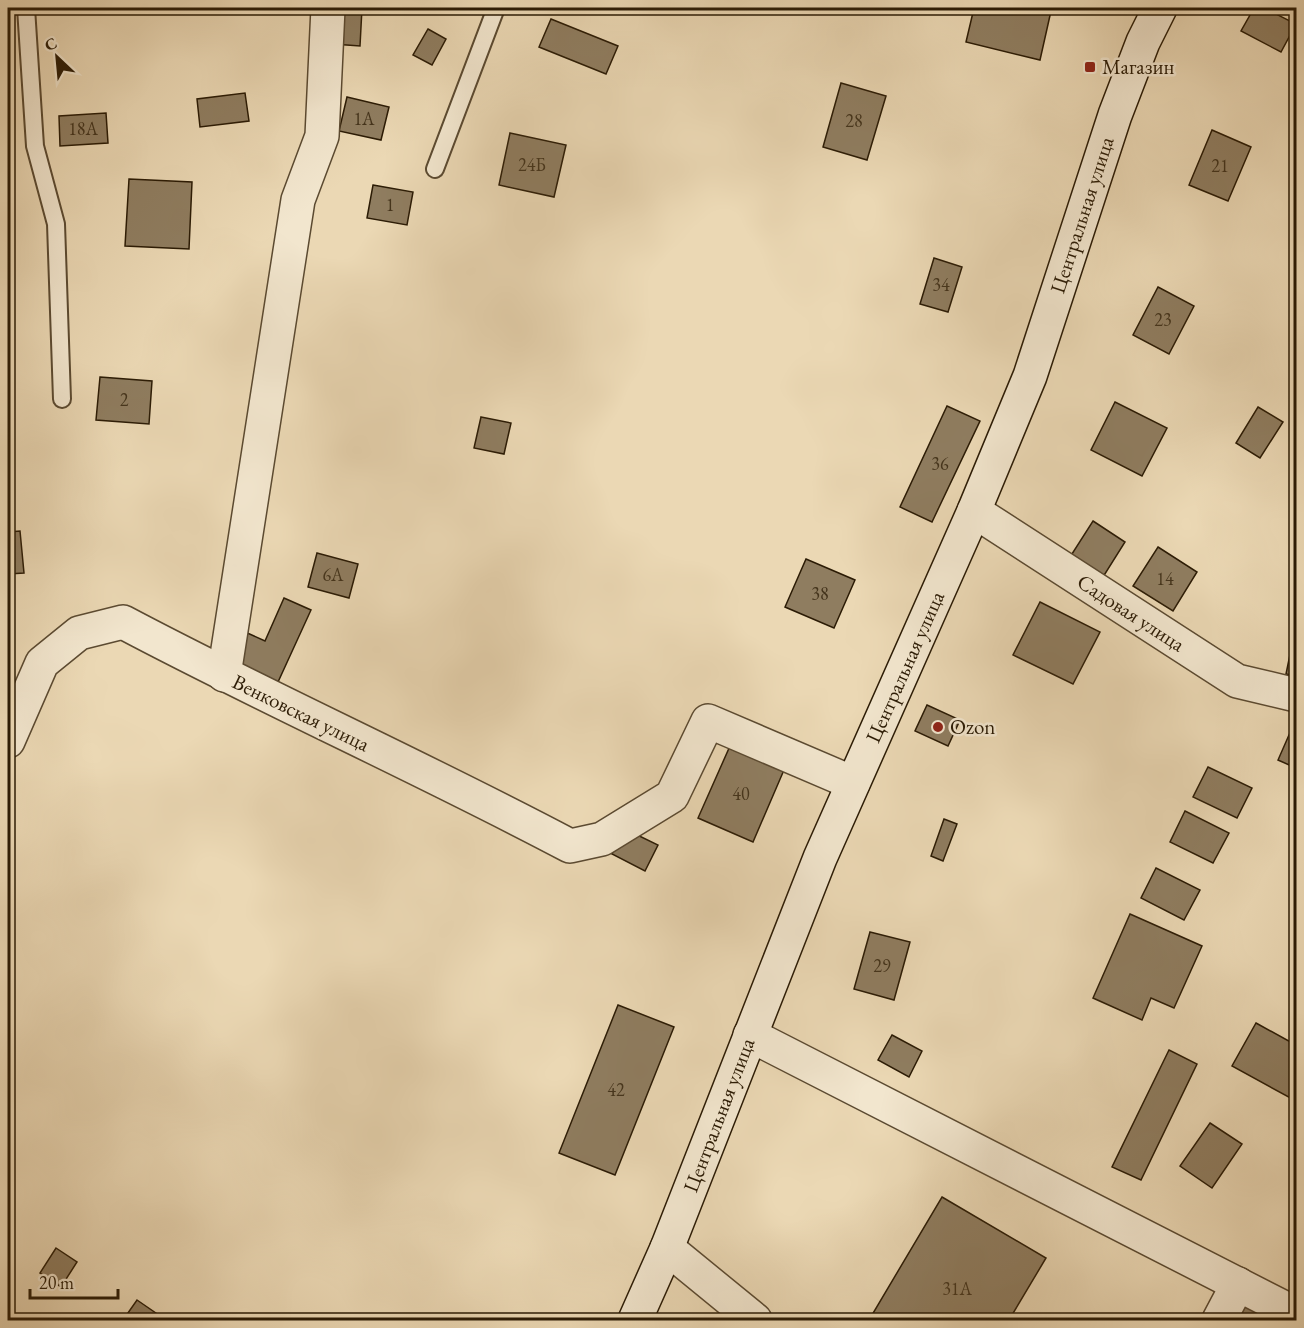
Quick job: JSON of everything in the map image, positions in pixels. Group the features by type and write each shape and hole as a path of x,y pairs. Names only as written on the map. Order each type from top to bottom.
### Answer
{"street":[{"name":"Венковская улица","path":"327,8 322,136 298,200 224,675 570,846 602,839 672,796 708,721 853,783"},
{"name":"Центральная улица","path":"635,1320 667,1248 820,858 883,720 1030,376 1115,115 1143,42 1160,8"},
{"name":"Садовая улица","path":"974,511 1237,681 1296,695"},
{"path":"8,741 42,663 79,633 123,622 224,675"},
{"path":"750,1035 1296,1314"},
{"path":"667,1248 755,1320"},
{"path":"1219,1320 1238,1284"}],"lane":[{"path":"26,8 35,146 56,224 62,399"},
{"path":"435,170 496,8"}],"building":[{"path":"335,8 362,8 360,46 333,44"},
{"path":"974,8 1038,8 1051,11 1040,60 966,42"},
{"path":"1254,8 1264,8 1296,24 1281,52 1241,31"},
{"path":"551,19 618,46 606,74 539,47"},
{"path":"428,29 446,39 432,65 413,55"},
{"path":"841,83 886,96 867,160 823,147"},
{"path":"245,93 249,121 200,127 197,99"},
{"path":"347,97 389,107 381,140 339,131"},
{"path":"106,113 108,143 60,146 59,116"},
{"path":"1212,130 1251,147 1228,201 1189,185"},
{"path":"510,133 566,145 554,197 499,185"},
{"path":"129,179 192,182 189,249 125,246"},
{"path":"373,185 413,192 407,225 367,218"},
{"path":"934,258 962,267 948,312 920,304"},
{"path":"1158,287 1194,306 1169,354 1133,335"},
{"path":"100,377 152,381 149,424 96,420"},
{"path":"1115,402 1167,428 1142,476 1091,450"},
{"path":"947,406 980,421 932,522 900,507"},
{"path":"1258,407 1283,422 1260,458 1236,443"},
{"path":"481,417 511,423 504,454 474,448"},
{"path":"1093,521 1125,542 1103,577 1070,557"},
{"path":"20,531 24,573 8,574 8,532"},
{"path":"1158,547 1197,572 1173,611 1133,586"},
{"path":"317,553 358,564 349,598 308,587"},
{"path":"806,559 855,580 834,628 785,607"},
{"path":"284,598 311,610 278,682 230,661 243,631 265,641"},
{"path":"1040,602 1100,632 1073,684 1013,655"},
{"path":"1292,645 1296,646 1296,676 1286,674"},
{"path":"927,705 960,720 948,746 915,731"},
{"path":"1296,719 1296,768 1278,760"},
{"path":"730,746 784,770 753,842 698,818"},
{"path":"1208,767 1252,788 1237,818 1193,797"},
{"path":"1185,811 1229,833 1213,863 1170,842"},
{"path":"944,819 957,824 943,861 931,856"},
{"path":"625,829 658,845 645,871 612,854"},
{"path":"1156,868 1200,890 1184,920 1141,898"},
{"path":"1130,914 1202,946 1174,1008 1151,998 1142,1020 1093,998"},
{"path":"870,932 910,942 894,1000 854,989"},
{"path":"618,1005 674,1027 615,1175 559,1153"},
{"path":"1256,1023 1296,1045 1296,1101 1232,1066"},
{"path":"892,1035 922,1051 909,1077 878,1060"},
{"path":"1169,1050 1197,1064 1141,1180 1112,1167"},
{"path":"1210,1123 1242,1144 1212,1188 1180,1166"},
{"path":"942,1197 1046,1258 1009,1320 869,1320"},
{"path":"56,1248 77,1262 61,1287 40,1273"},
{"path":"137,1300 166,1320 123,1320"},
{"path":"1245,1302 1279,1320 1234,1320"}],"place":[{"name":"Магазин","path":"1090,67"},
{"name":"Ozon","path":"938,727"}]}
